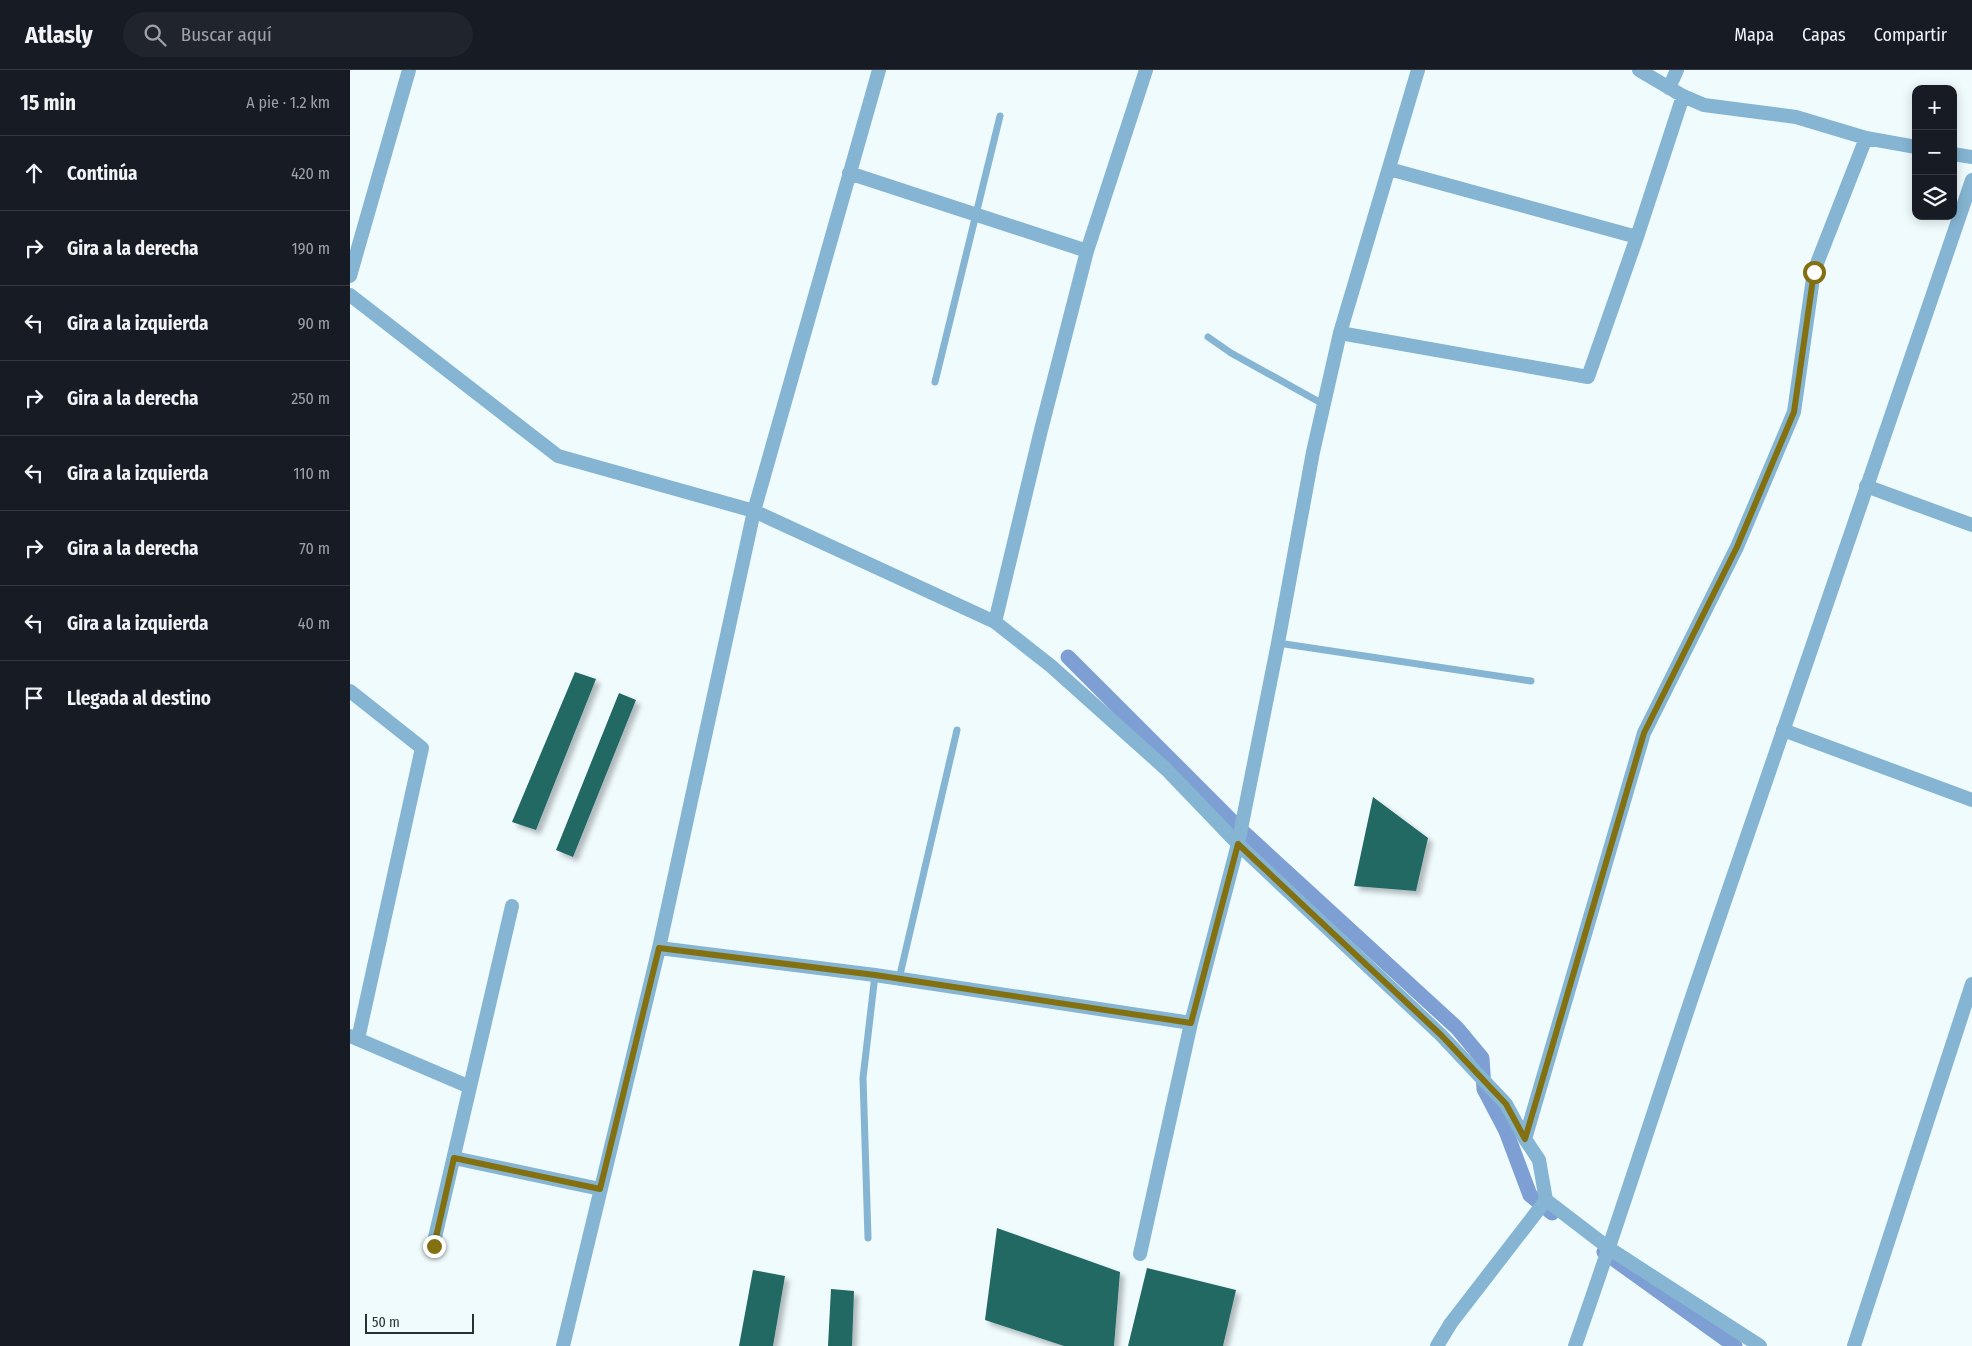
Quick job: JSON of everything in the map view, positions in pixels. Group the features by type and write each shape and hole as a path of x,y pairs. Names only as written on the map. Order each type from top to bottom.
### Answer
{"street":[{"path":"350,276 409,70"},
{"path":"563,1346 659,948 754,511 879,70"},
{"path":"995,622 1041,430 1087,251 1146,70"},
{"path":"1140,1254 1191,1023 1238,844 1278,643 1312,452 1323,404 1340,333 1418,70"},
{"path":"1639,70 1683,96 1704,105 1796,117 1866,138 1912,146"},
{"path":"1669,88 1676,70"},
{"path":"1340,333 1588,377 1637,237 1683,96"},
{"path":"1525,1139 1644,733 1737,547 1794,412 1814,272 1866,138"},
{"path":"1957,155 1972,157"},
{"path":"1389,169 1637,237"},
{"path":"849,173 1087,251"},
{"path":"1575,1346 1610,1249 1698,981 1972,180"},
{"path":"350,295 558,456 754,511 995,622 1051,666 1166,769 1238,844 1441,1035 1506,1104 1539,1160 1546,1200 1610,1249 1760,1346"},
{"path":"1866,486 1972,525"},
{"path":"350,691 422,748 354,1037 470,1087"},
{"path":"1783,730 1972,800"},
{"path":"434,1246 512,906"},
{"path":"659,948 875,975 1191,1023"},
{"path":"1854,1346 1972,984"},
{"path":"454,1158 600,1189"},
{"path":"1436,1346 1451,1323 1546,1200"}],"lane":[{"path":"935,382 1000,116"},
{"path":"1208,337 1231,353 1323,404"},
{"path":"1278,643 1531,681"},
{"path":"899,979 957,730"},
{"path":"868,1238 863,1078 875,975"}],"building":[{"path":"575,672 596,679 536,830 512,822"},
{"path":"619,693 636,700 573,857 556,850"},
{"path":"1373,797 1428,838 1416,891 1354,886"},
{"path":"997,1228 1120,1272 1114,1346 1064,1346 985,1320"},
{"path":"1147,1268 1236,1290 1223,1346 1128,1346"},
{"path":"753,1270 785,1276 773,1346 739,1346"},
{"path":"831,1289 854,1291 852,1346 828,1346"}],"waterway":[{"path":"1068,657 1241,830 1457,1028 1482,1058 1484,1089 1506,1131 1530,1195 1552,1213"},
{"path":"1604,1252 1735,1346"}],"route":[{"path":"434,1246 454,1158 600,1189 659,948 875,975 1191,1023 1238,844 1441,1035 1506,1104 1525,1139 1644,733 1737,547 1794,412 1814,272"}]}
